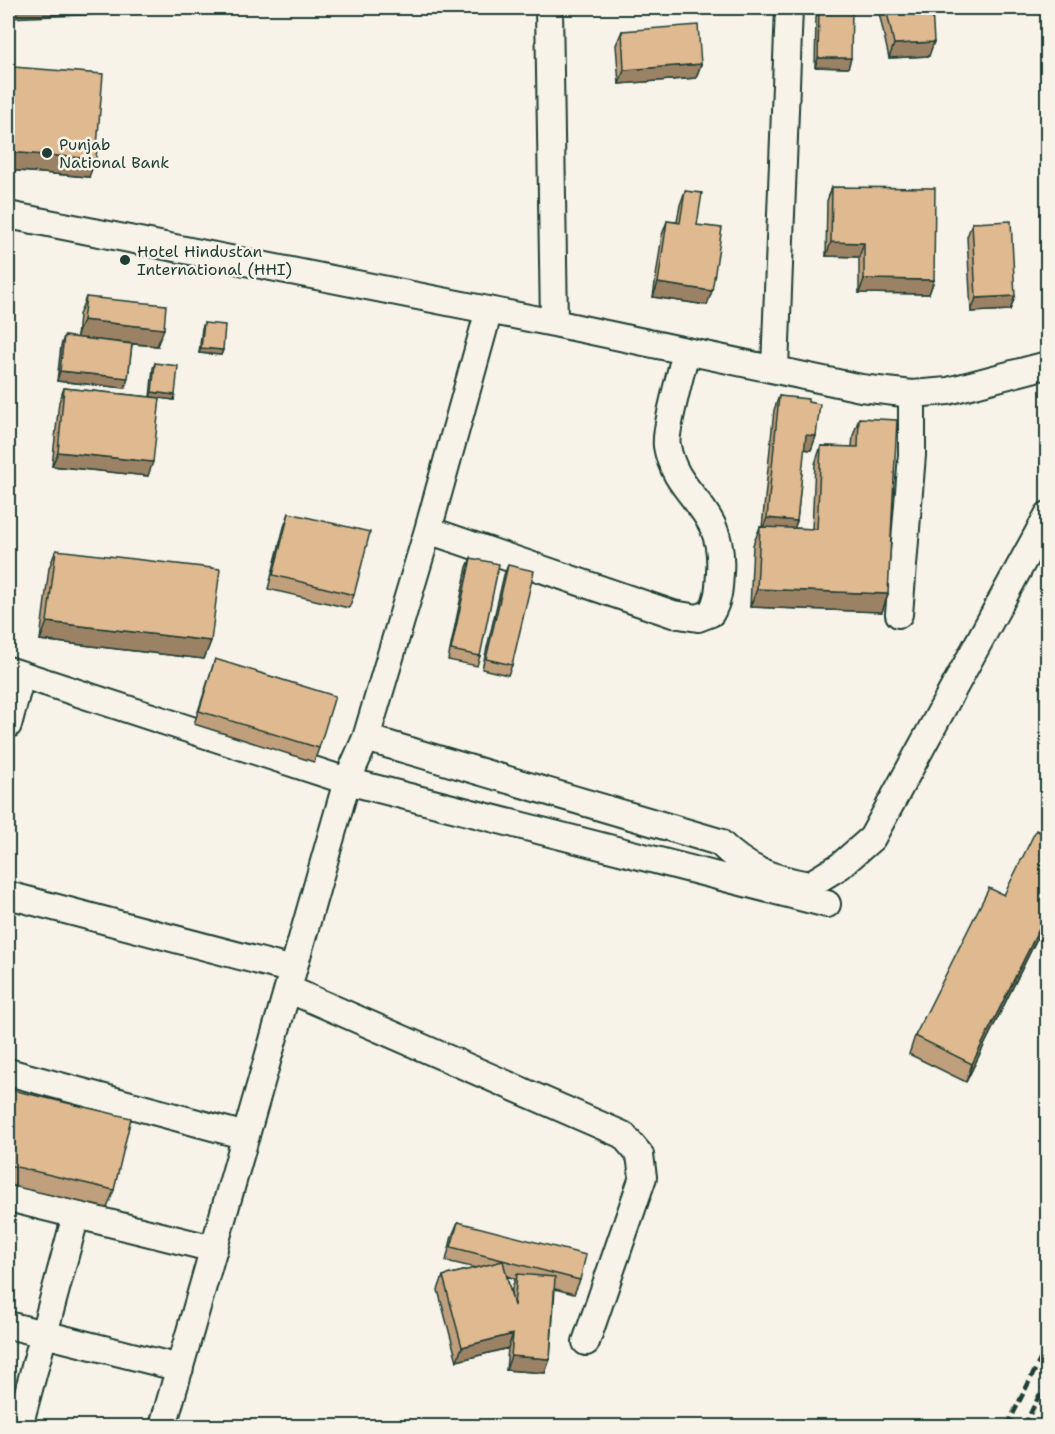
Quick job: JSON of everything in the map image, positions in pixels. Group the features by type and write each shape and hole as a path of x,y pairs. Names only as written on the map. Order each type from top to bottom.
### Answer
{"street":[{"path":"549,8 554,323"},
{"path":"775,368 789,8"},
{"path":"8,215 554,323 861,388 912,394 948,391 1047,365"},
{"path":"163,1426 347,781 366,738 428,530 489,310"},
{"path":"428,530 674,614 698,618 711,613 718,600 722,554 718,533 681,480 666,444 686,351"},
{"path":"899,614 912,455 912,394"},
{"path":"366,738 719,842 738,861 766,875 775,879 809,885 840,867 872,838 1047,515"},
{"path":"8,725 14,673 347,781 827,904"},
{"path":"8,895 290,980 622,1135 640,1155 643,1177 586,1342"},
{"path":"8,1072 246,1136"},
{"path":"8,1198 214,1249"},
{"path":"19,1426 76,1215"},
{"path":"8,1325 180,1368"}],"building":[{"path":"819,8 852,9 851,58 818,58"},
{"path":"886,8 932,8 934,42 894,44"},
{"path":"698,25 701,64 624,70 622,31"},
{"path":"13,67 103,74 96,159 8,152"},
{"path":"832,187 935,188 934,280 864,279 864,243 831,242"},
{"path":"685,191 702,193 697,225 722,228 712,291 658,283 667,221 680,223"},
{"path":"1011,221 1015,296 976,298 972,223"},
{"path":"86,297 166,305 164,329 83,320"},
{"path":"204,323 225,325 223,350 201,348"},
{"path":"64,336 132,344 128,378 60,371"},
{"path":"155,363 178,366 175,395 152,392"},
{"path":"64,388 160,398 153,462 58,452"},
{"path":"779,396 808,399 808,402 820,404 816,436 806,435 797,521 767,518"},
{"path":"859,418 897,420 888,594 757,589 760,527 817,529 821,446 858,447"},
{"path":"289,513 370,532 354,595 273,575"},
{"path":"56,550 220,569 211,641 47,622"},
{"path":"471,558 499,564 480,656 451,650"},
{"path":"508,565 534,571 512,665 486,659"},
{"path":"215,659 335,696 319,748 199,711"},
{"path":"1036,830 1047,836 1047,913 972,1064 915,1036 989,888 1004,895"},
{"path":"8,1089 131,1118 114,1190 8,1165"},
{"path":"458,1222 586,1255 580,1280 451,1247"},
{"path":"503,1261 514,1306 517,1274 555,1277 550,1359 511,1356 513,1334 462,1347 443,1276"}],"railway":[{"path":"1007,1426 1048,1344"},
{"path":"1024,1426 1048,1378"}],"place":[{"name":"Punjab National Bank","path":"47,153"},
{"name":"Hotel Hindustan International (HHI)","path":"125,260"}]}
